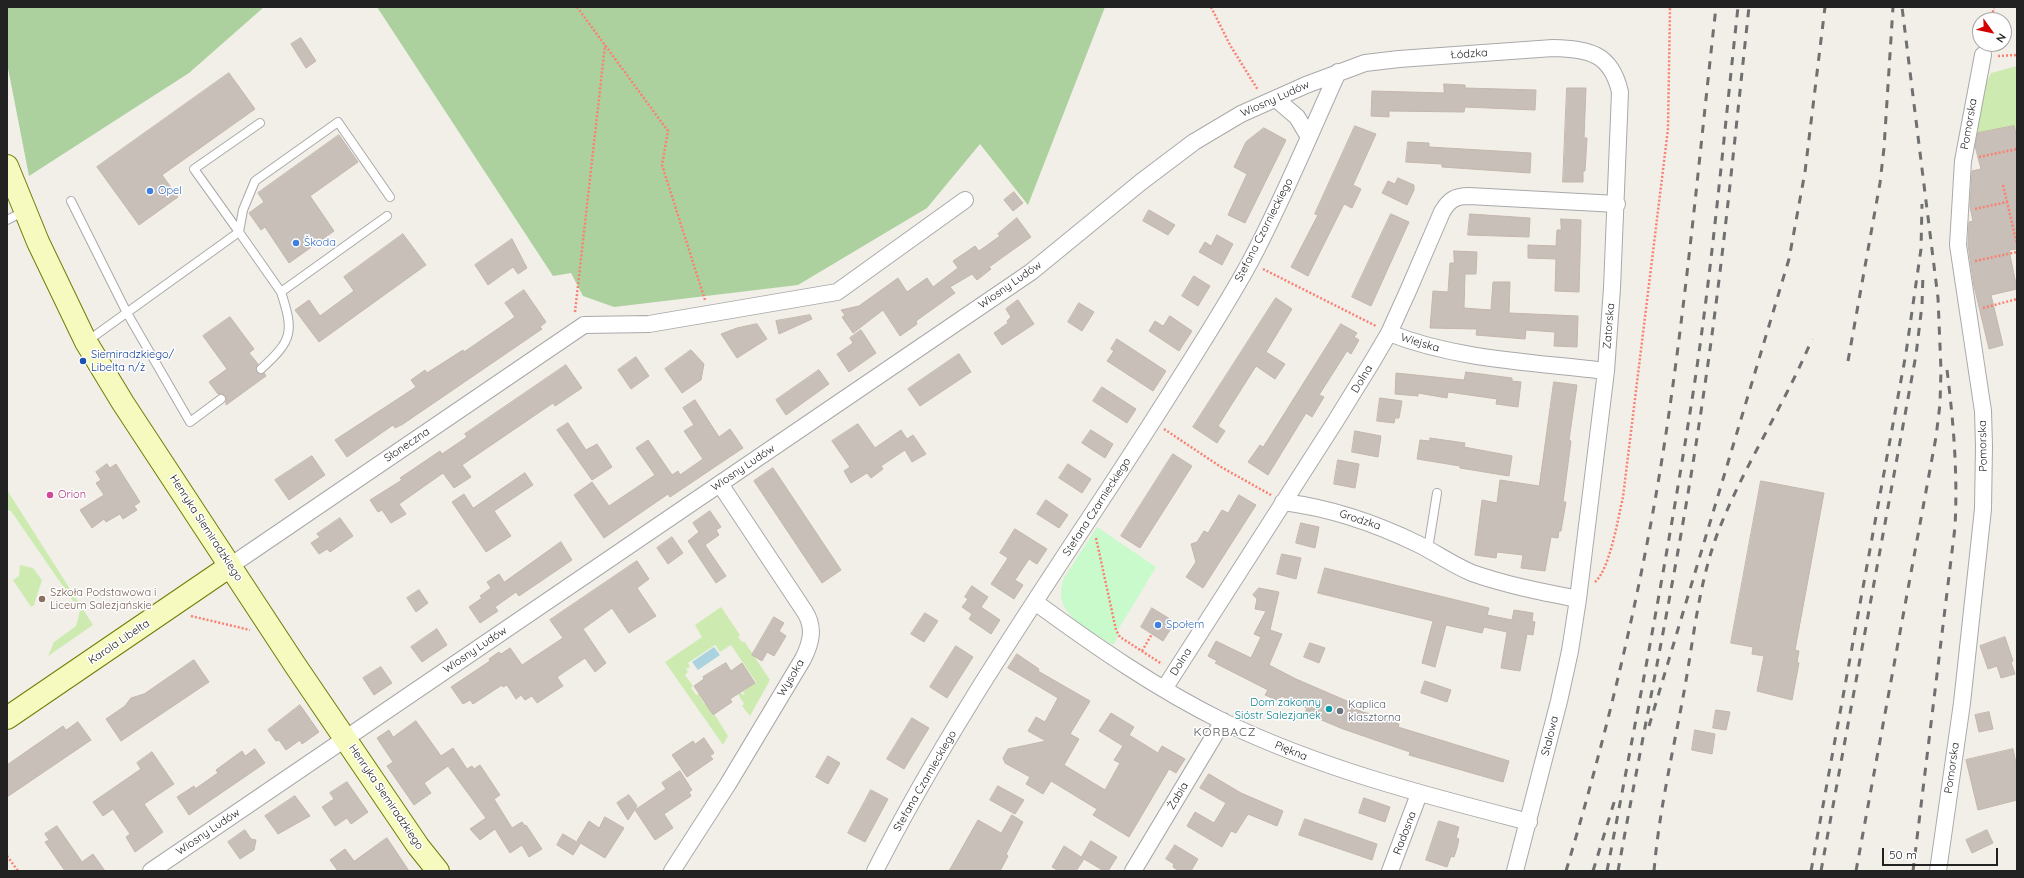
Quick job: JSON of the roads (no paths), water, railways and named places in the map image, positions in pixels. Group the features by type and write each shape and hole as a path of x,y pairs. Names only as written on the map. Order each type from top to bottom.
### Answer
{"main road":[{"name":"Henryka Siemiradzkiego","path":"7,166 16,215 86,342 123,403 230,566 418,846 438,871"},
{"name":"Karola Libelta","path":"7,718 230,566"}],"street":[{"name":"Łódzka","path":"1338,72 1365,63 1399,59 1553,48 1583,49 1601,58"},
{"name":"Pomorska","path":"1938,871 1962,703 1984,509 1984,446 1982,411 1958,245 1963,161 1983,55"},
{"name":"Zatorska","path":"1578,599 1606,371 1617,204 1620,92 1615,75 1601,58"},
{"name":"Wiosny Ludów","path":"151,871 1031,272 1141,182 1194,142 1241,114 1338,72"},
{"name":"Stefana Czarnieckiego","path":"875,871 939,755 1035,602 1152,421 1250,262 1278,207 1338,72"},
{"path":"1272,100 1297,117 1309,137"},
{"name":"Dolna","path":"1164,689 1283,502 1336,422 1389,333 1442,212 1454,197 1469,196 1617,204"},
{"name":"Słoneczna","path":"230,566 580,319 649,324 837,292 965,200"},
{"name":"Wiejska","path":"1389,333 1412,342 1441,350 1606,371"},
{"name":"Wysoka","path":"672,871 728,784 803,659 811,637 810,620 720,484"},
{"name":"Grodzka","path":"1283,502 1303,504 1375,524 1428,549 1470,572 1495,580 1578,599"},
{"name":"Stalowa","path":"1516,871 1570,651 1578,599"},
{"name":"Piękna","path":"1035,602 1098,648 1164,689 1223,721 1325,765 1419,794 1528,822"},
{"name":"Żabia","path":"1133,871 1223,721"},
{"name":"Radosna","path":"1390,871 1419,794"}],"lane":[{"path":"86,342 239,232 243,210 255,181 338,122 390,197"},
{"path":"260,123 194,170 282,292 290,318 288,335 276,355 261,369"},
{"path":"71,201 127,313 190,422 221,399"},
{"path":"282,292 387,216"},
{"path":"1428,549 1437,493"}],"water":[{"path":"714,647 720,655 698,670 692,662"}],"railway":[{"path":"1566,871 1613,699 1627,641 1651,524 1670,406 1683,306 1716,7"},
{"path":"1607,871 1664,569 1694,387 1713,245 1738,7"},
{"path":"1618,871 1695,451 1717,295 1749,7"},
{"path":"1649,726 1789,259 1805,172 1825,7"},
{"path":"1848,361 1880,183 1884,148 1893,7"},
{"path":"1856,871 1936,437 1940,404 1941,370 1938,298 1902,7"},
{"path":"1811,871 1906,353 1921,249 1922,204"},
{"path":"1821,871 1916,355 1922,305 1923,274"},
{"path":"1654,871 1663,804 1698,608 1707,567 1720,527 1730,503 1790,387 1812,339"},
{"path":"1913,871 1955,527 1956,485 1954,444 1946,362"},
{"path":"1593,871 1616,796"}],"place":[{"name":"Opel","path":"150,191"},
{"name":"Škoda","path":"296,243"},
{"name":"Siemiradzkiego/ Libelta n/ż","path":"83,361"},
{"name":"Orion","path":"50,495"},
{"name":"Szkoła Podstawowa i Liceum Salezjańskie","path":"42,599"},
{"name":"Społem","path":"1158,625"},
{"name":"Dom zakonny Sióstr Salezjanek","path":"1329,709"},
{"name":"Kaplica klasztorna","path":"1340,711"}],"district":[{"name":"KORBACZ","path":"1225,732"}]}
